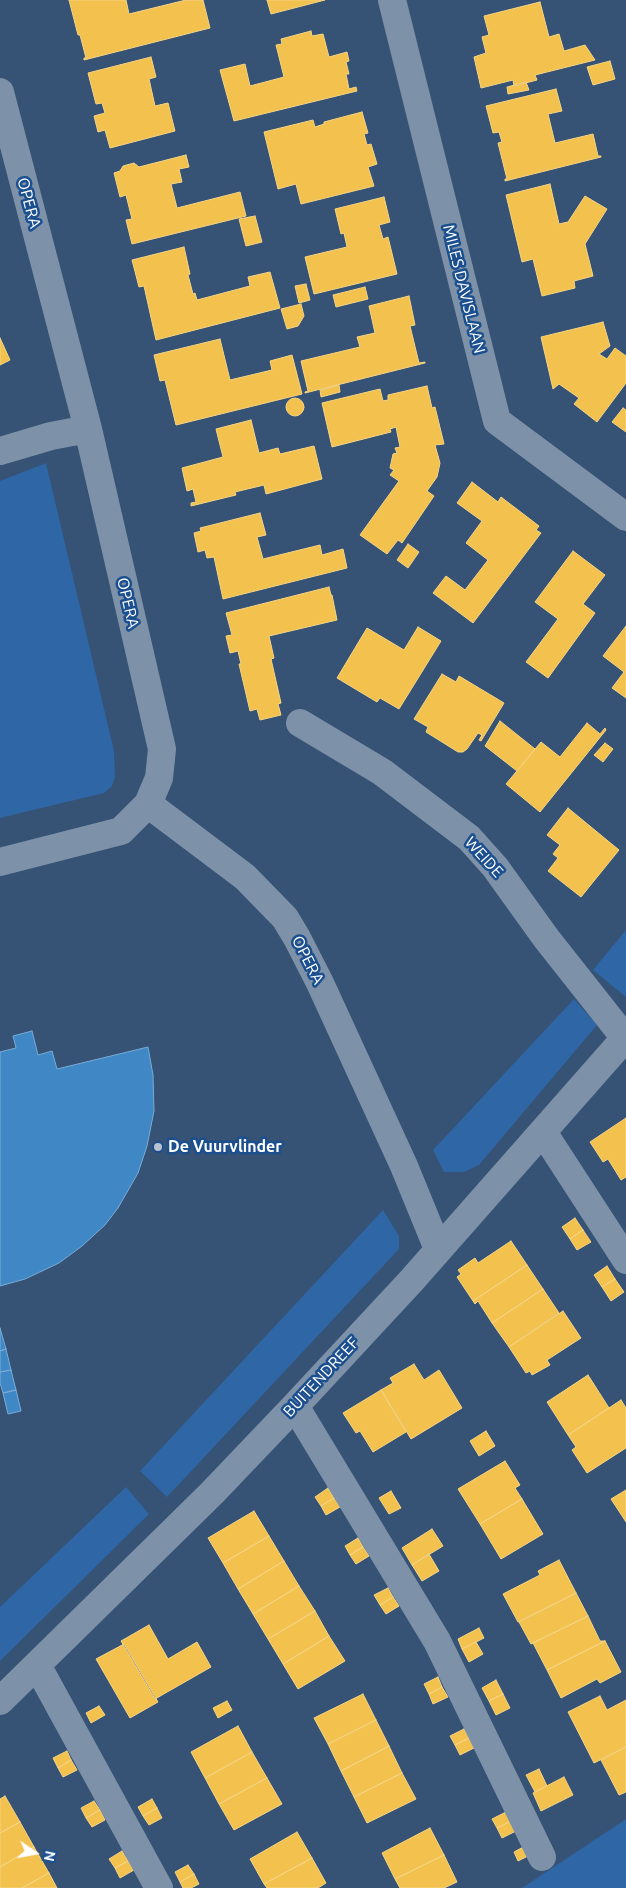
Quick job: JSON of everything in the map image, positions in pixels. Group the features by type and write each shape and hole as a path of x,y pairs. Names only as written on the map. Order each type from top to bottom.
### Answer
{"street":[{"name":"MILES DAVISLAAN","path":"392,0 496,420 626,517"},
{"name":"OPERA","path":"0,92 88,429 162,748 158,778 148,804 121,831 0,862"},
{"path":"0,451 51,436 88,429"},
{"name":"WEIDE","path":"300,723 382,772 469,838 495,867 546,938 625,1038"},
{"name":"OPERA","path":"148,804 245,877 285,918 320,983 404,1166 438,1249"},
{"name":"BUITENDREEF","path":"0,1701 212,1493 295,1406 412,1280 625,1038"},
{"path":"543,1132 626,1260"},
{"path":"295,1406 437,1641 542,1857"},
{"path":"37,1665 160,1888"}],"shaded area":[{"path":"46,463 114,751 115,777 112,786 104,793 0,818 0,481"},
{"path":"626,930 626,997 593,970"},
{"path":"574,999 597,1025 479,1165 464,1172 444,1172 433,1150"},
{"path":"383,1210 399,1236 399,1249 167,1497 140,1471"},
{"path":"126,1487 149,1514 0,1661 0,1607"},
{"path":"626,1819 626,1888 522,1888"}],"building: Homes":[{"path":"69,0 126,0 129,14 186,0 203,0 210,28 84,60 86,58"},
{"path":"267,0 325,0 271,14"},
{"path":"540,2 549,37 559,34 564,51 585,45 595,60 535,75 537,80 514,86 513,80 481,88 474,57 486,53 482,37 489,35 484,16"},
{"path":"311,31 312,36 323,34 329,57 347,52 349,61 346,62 349,74 346,74 349,89 356,87 357,91 234,121 220,70 245,64 250,86 284,77 276,45 282,44 281,39"},
{"path":"151,57 156,77 149,79 155,106 168,103 175,131 110,148 105,130 98,132 94,116 105,113 102,103 96,104 88,73"},
{"path":"610,61 615,79 593,85 587,67"},
{"path":"526,82 529,90 508,94 507,87"},
{"path":"556,89 562,111 548,114 555,143 593,134 598,156 601,157 505,181 507,179 498,143 502,142 499,132 493,133 486,106"},
{"path":"362,112 368,133 364,134 367,145 371,144 377,164 368,167 374,186 301,204 296,184 278,189 264,132 313,120 315,127 324,124 324,122"},
{"path":"186,155 189,167 179,169 182,182 171,184 177,208 240,192 246,216 132,244 126,220 132,219 126,195 120,197 114,173 120,171 123,166 134,163 139,167"},
{"path":"550,184 559,224 568,222 585,196 607,209 585,244 593,276 574,281 575,288 542,296 533,259 522,262 506,195"},
{"path":"384,197 390,222 379,225 383,239 388,237 397,274 314,294 305,257 347,247 344,233 341,234 335,209"},
{"path":"255,216 262,242 246,246 239,219"},
{"path":"184,247 190,274 188,275 193,294 195,293 197,300 250,286 248,277 270,272 280,308 156,340 144,286 139,287 132,260"},
{"path":"306,284 310,300 299,303 295,286"},
{"path":"365,287 368,299 336,307 333,295"},
{"path":"409,296 415,325 410,326 419,363 425,363 305,393 308,391 301,361 360,347 357,337 375,333 369,306"},
{"path":"301,304 304,316 298,326 287,329 281,309"},
{"path":"603,322 610,346 599,354 607,359 615,348 626,356 626,383 597,422 574,404 579,398 559,384 553,389 541,337"},
{"path":"0,338 10,360 0,365"},
{"path":"220,339 230,380 272,370 270,361 292,355 302,394 176,425 165,380 160,381 154,355"},
{"path":"339,385 340,392 321,397 320,390"},
{"path":"427,386 432,408 435,407 444,444 435,445 440,463 437,477 427,491 434,496 402,543 398,540 387,554 360,535 399,481 390,475 394,470 390,468 393,454 397,453 395,448 400,447 396,427 390,429 391,432 332,447 322,403 380,389 383,401 388,400 388,395"},
{"path":"295,398 303,403 304,407 299,415 295,416 287,411 286,407 291,399"},
{"path":"623,408 626,410 626,432 612,422"},
{"path":"251,420 259,453 278,448 280,454 314,446 322,479 266,494 264,485 235,492 236,495 191,506 191,503 196,502 193,489 187,491 182,468 223,457 216,429"},
{"path":"472,482 498,502 501,497 539,526 536,530 541,533 473,623 433,593 446,576 465,590 488,560 466,543 482,521 457,503"},
{"path":"260,513 266,535 257,537 263,559 320,545 322,555 343,549 347,568 223,599 214,557 207,558 205,550 198,552 194,533 201,531 200,528"},
{"path":"408,544 419,552 408,568 397,560"},
{"path":"573,551 605,575 583,604 595,613 548,678 526,662 558,619 535,602"},
{"path":"329,587 337,620 269,636 274,658 271,659 281,703 278,704 281,715 260,720 257,709 250,711 239,664 241,664 238,651 230,653 226,636 232,635 226,613"},
{"path":"626,626 626,698 612,688 624,672 603,656"},
{"path":"418,627 441,641 399,709 380,698 377,702 337,678 367,628 404,650"},
{"path":"442,674 456,682 459,676 504,703 481,741 479,740 482,735 478,733 463,752 458,752 426,732 428,727 414,719"},
{"path":"500,721 535,749 517,771 485,746"},
{"path":"587,723 600,734 605,728 606,730 540,812 506,784 541,742 560,757"},
{"path":"605,743 613,749 603,762 594,755"},
{"path":"568,808 619,850 581,897 548,871 558,858 553,854 560,845 547,835"},
{"path":"626,1118 626,1177 621,1180 608,1159 603,1162 590,1142"},
{"path":"575,1218 583,1230 570,1239 562,1227"},
{"path":"583,1230 591,1242 577,1250 570,1239"},
{"path":"511,1241 527,1265 473,1301 457,1277 461,1274 458,1270 475,1258 478,1263"},
{"path":"527,1265 543,1289 492,1323 478,1301 475,1304 473,1301"},
{"path":"607,1266 615,1279 602,1287 594,1275"},
{"path":"615,1279 624,1292 611,1301 602,1287"},
{"path":"543,1289 559,1313 509,1347 492,1323"},
{"path":"563,1311 581,1338 547,1360 550,1365 532,1375 530,1371 526,1373 509,1347"},
{"path":"414,1364 424,1380 439,1370 462,1408 411,1439 381,1390 393,1383 390,1378"},
{"path":"588,1375 609,1408 568,1435 547,1402"},
{"path":"381,1390 406,1432 373,1452 360,1431 356,1433 343,1413"},
{"path":"621,1400 626,1408 626,1448 587,1473 572,1450 576,1447 568,1435"},
{"path":"486,1431 495,1446 479,1456 470,1441"},
{"path":"505,1461 520,1485 515,1488 522,1499 480,1524 458,1489"},
{"path":"328,1488 334,1498 321,1506 315,1497"},
{"path":"626,1490 626,1522 611,1499"},
{"path":"391,1491 401,1508 389,1514 379,1498"},
{"path":"334,1498 340,1507 326,1515 321,1506"},
{"path":"522,1499 543,1534 501,1559 480,1524"},
{"path":"254,1511 269,1536 223,1563 208,1538"},
{"path":"432,1529 443,1546 412,1565 402,1548"},
{"path":"269,1536 284,1561 238,1589 223,1563"},
{"path":"358,1538 363,1547 350,1555 345,1546"},
{"path":"363,1547 369,1556 356,1564 350,1555"},
{"path":"429,1554 439,1571 422,1581 412,1565"},
{"path":"559,1560 576,1593 518,1622 503,1594 540,1575 538,1571"},
{"path":"284,1561 299,1586 253,1614 238,1589"},
{"path":"299,1586 315,1611 268,1639 253,1614"},
{"path":"388,1588 393,1597 380,1605 374,1595"},
{"path":"576,1593 588,1616 531,1644 519,1622"},
{"path":"393,1597 399,1606 386,1614 380,1605"},
{"path":"315,1611 329,1636 283,1664 268,1639"},
{"path":"588,1616 600,1641 605,1641 547,1670 533,1643"},
{"path":"149,1625 168,1659 197,1642 211,1667 155,1699 121,1641"},
{"path":"479,1628 484,1638 462,1649 458,1639"},
{"path":"329,1636 345,1661 298,1689 283,1664"},
{"path":"605,1641 621,1672 600,1683 597,1679 561,1698 547,1670"},
{"path":"476,1642 483,1654 469,1662 462,1649"},
{"path":"124,1644 158,1702 130,1718 96,1659"},
{"path":"438,1677 442,1687 429,1694 424,1684"},
{"path":"496,1680 503,1694 489,1701 482,1688"},
{"path":"442,1687 448,1697 433,1704 429,1694"},
{"path":"363,1694 376,1720 328,1744 314,1718"},
{"path":"503,1694 510,1708 496,1715 489,1701"},
{"path":"600,1696 607,1710 626,1700 626,1747 594,1763 568,1712"},
{"path":"227,1701 232,1710 218,1718 213,1708"},
{"path":"99,1706 105,1715 91,1723 86,1713"},
{"path":"376,1720 389,1746 341,1771 328,1744"},
{"path":"238,1726 252,1752 205,1778 191,1752"},
{"path":"464,1729 469,1738 455,1745 450,1736"},
{"path":"469,1738 474,1748 460,1755 455,1745"},
{"path":"389,1746 402,1773 354,1797 341,1771"},
{"path":"626,1747 626,1792 619,1795 601,1760"},
{"path":"67,1751 71,1760 58,1768 53,1758"},
{"path":"252,1752 267,1778 219,1804 205,1778"},
{"path":"71,1760 77,1770 63,1777 58,1768"},
{"path":"539,1769 547,1786 535,1792 526,1775"},
{"path":"402,1773 416,1799 367,1823 354,1797"},
{"path":"564,1777 573,1795 541,1811 533,1793"},
{"path":"267,1778 282,1804 234,1830 219,1804"},
{"path":"5,1796 20,1822 0,1833 0,1799"},
{"path":"152,1799 157,1808 143,1816 138,1807"},
{"path":"94,1801 100,1810 86,1818 81,1808"},
{"path":"157,1808 162,1818 149,1825 143,1816"},
{"path":"100,1810 105,1820 92,1827 86,1818"},
{"path":"506,1812 511,1821 497,1828 492,1819"},
{"path":"511,1821 516,1831 502,1838 497,1828"},
{"path":"20,1822 34,1847 0,1867 0,1833"},
{"path":"430,1828 444,1855 395,1879 382,1853"},
{"path":"297,1832 312,1858 264,1884 250,1859"},
{"path":"527,1845 532,1854 518,1861 514,1852"},
{"path":"34,1847 49,1873 22,1888 0,1888 0,1867"},
{"path":"122,1851 128,1861 115,1868 109,1859"},
{"path":"444,1855 457,1882 444,1888 400,1888 395,1879"},
{"path":"312,1858 326,1883 318,1888 267,1888 264,1884"},
{"path":"128,1861 134,1870 120,1878 115,1868"},
{"path":"188,1865 194,1874 180,1882 175,1872"},
{"path":"49,1873 57,1888 22,1888"},
{"path":"194,1874 199,1884 191,1888 183,1888 180,1882"}],"building: Schools":[{"path":"32,1031 38,1055 52,1051 57,1069 148,1047 153,1075 154,1111 147,1146 138,1173 118,1208 105,1225 82,1246 59,1263 25,1279 0,1286 0,1052 16,1048 13,1036"},
{"path":"0,1328 6,1349 0,1351"},
{"path":"6,1349 11,1370 0,1372 0,1351"},
{"path":"11,1370 16,1390 3,1393 0,1383 0,1372"},
{"path":"16,1390 21,1411 8,1414 3,1393"}],"place":[{"name":"De Vuurvlinder","path":"158,1147"}]}
